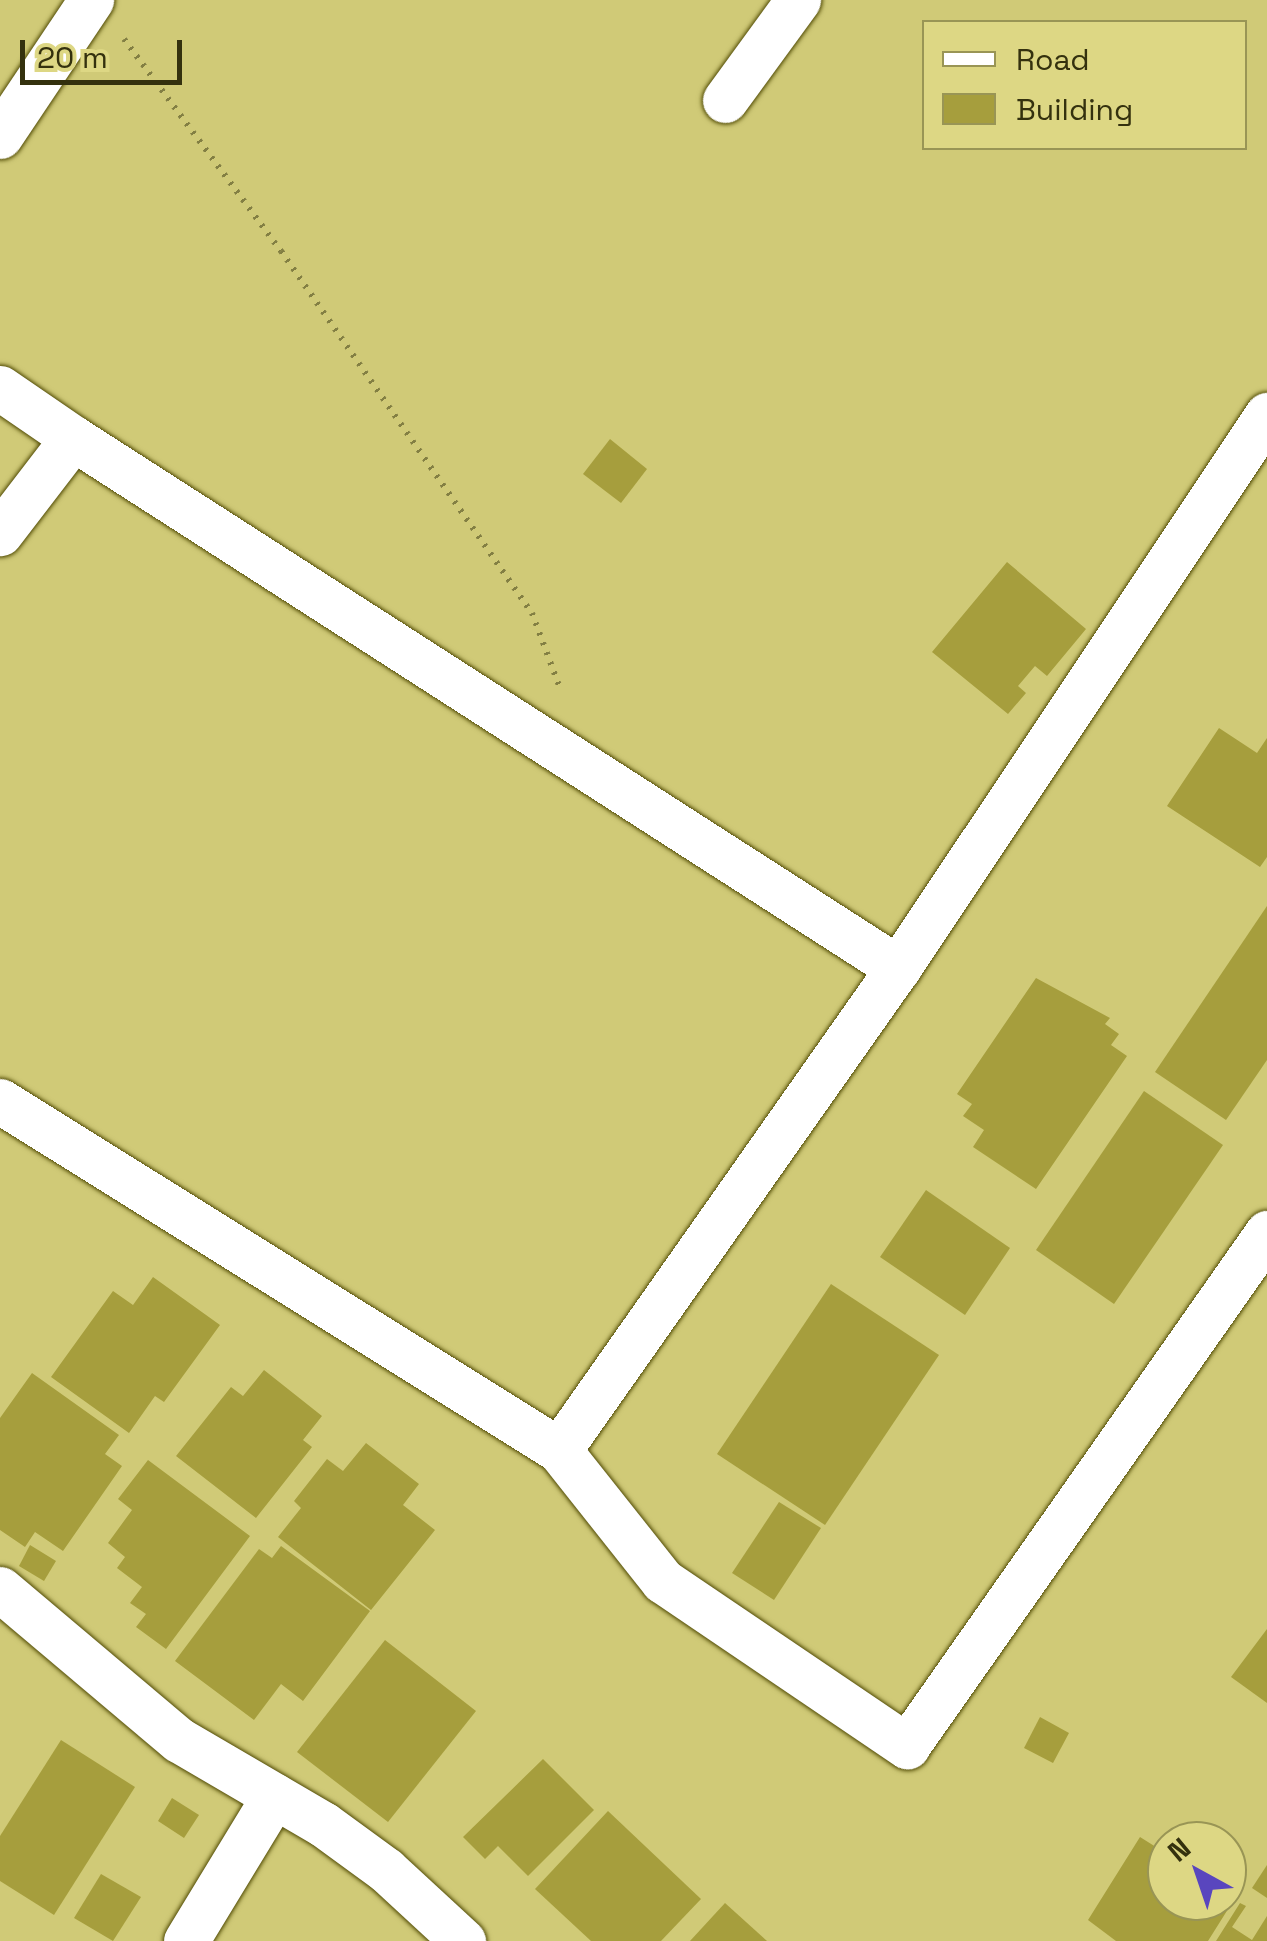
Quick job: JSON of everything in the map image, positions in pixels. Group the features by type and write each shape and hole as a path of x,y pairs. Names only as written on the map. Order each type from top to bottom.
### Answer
{"street":[{"path":"725,100 798,0"},
{"path":"0,136 104,16"},
{"path":"0,388 898,968"},
{"path":"559,1450 898,968 1267,415"},
{"path":"0,533 73,438"},
{"path":"0,1101 559,1450 663,1581 906,1746 1267,1234"},
{"path":"0,1589 179,1740 274,1796 386,1870 463,1941"},
{"path":"186,1941 274,1796"}],"path":[{"path":"104,16 281,251 532,613 592,772"}],"building":[{"path":"610,439 647,469 621,503 583,474"},
{"path":"1007,562 1086,629 1047,676 1035,666 1018,686 1026,693 1008,714 932,652"},
{"path":"1219,728 1257,753 1267,738 1267,857 1260,867 1167,806"},
{"path":"1267,906 1267,1060 1226,1120 1155,1072"},
{"path":"1036,978 1110,1018 1105,1024 1119,1034 1111,1045 1127,1056 1036,1189 973,1147 984,1130 963,1116 972,1104 957,1094"},
{"path":"1144,1091 1223,1145 1114,1304 1036,1250"},
{"path":"926,1190 1010,1248 965,1315 880,1257"},
{"path":"153,1277 220,1325 164,1402 155,1396 129,1433 51,1377 113,1291 133,1305"},
{"path":"831,1284 939,1355 825,1525 717,1454"},
{"path":"264,1370 322,1416 303,1440 312,1447 256,1518 176,1456 231,1387 243,1396"},
{"path":"32,1373 119,1435 105,1454 122,1466 63,1551 35,1532 25,1547 0,1530 0,1418"},
{"path":"366,1443 419,1484 403,1505 435,1530 371,1610 278,1537 301,1508 294,1501 327,1459 343,1471"},
{"path":"148,1460 250,1536 166,1649 136,1627 146,1614 130,1603 142,1587 117,1568 125,1557 108,1543 132,1510 118,1499"},
{"path":"779,1502 821,1528 774,1600 732,1573"},
{"path":"30,1545 56,1561 44,1581 19,1566"},
{"path":"281,1546 370,1611 303,1701 281,1684 254,1720 175,1661 259,1549 272,1558"},
{"path":"1267,1629 1267,1703 1231,1677"},
{"path":"385,1640 476,1711 388,1822 297,1752"},
{"path":"1040,1717 1069,1733 1053,1763 1024,1748"},
{"path":"61,1740 135,1787 54,1915 0,1881 0,1836"},
{"path":"543,1759 594,1810 528,1876 498,1846 485,1859 463,1837"},
{"path":"172,1798 199,1815 184,1838 158,1821"},
{"path":"608,1811 701,1899 661,1941 591,1941 535,1889"},
{"path":"1140,1837 1147,1841 1147,1921 1221,1921 1208,1941 1116,1941 1088,1920"},
{"path":"1267,1865 1267,1898 1252,1888"},
{"path":"101,1874 141,1897 113,1941 74,1918"},
{"path":"725,1903 767,1941 690,1941"},
{"path":"1267,1916 1267,1941 1216,1941 1229,1921 1236,1921 1232,1927 1252,1940"}]}
